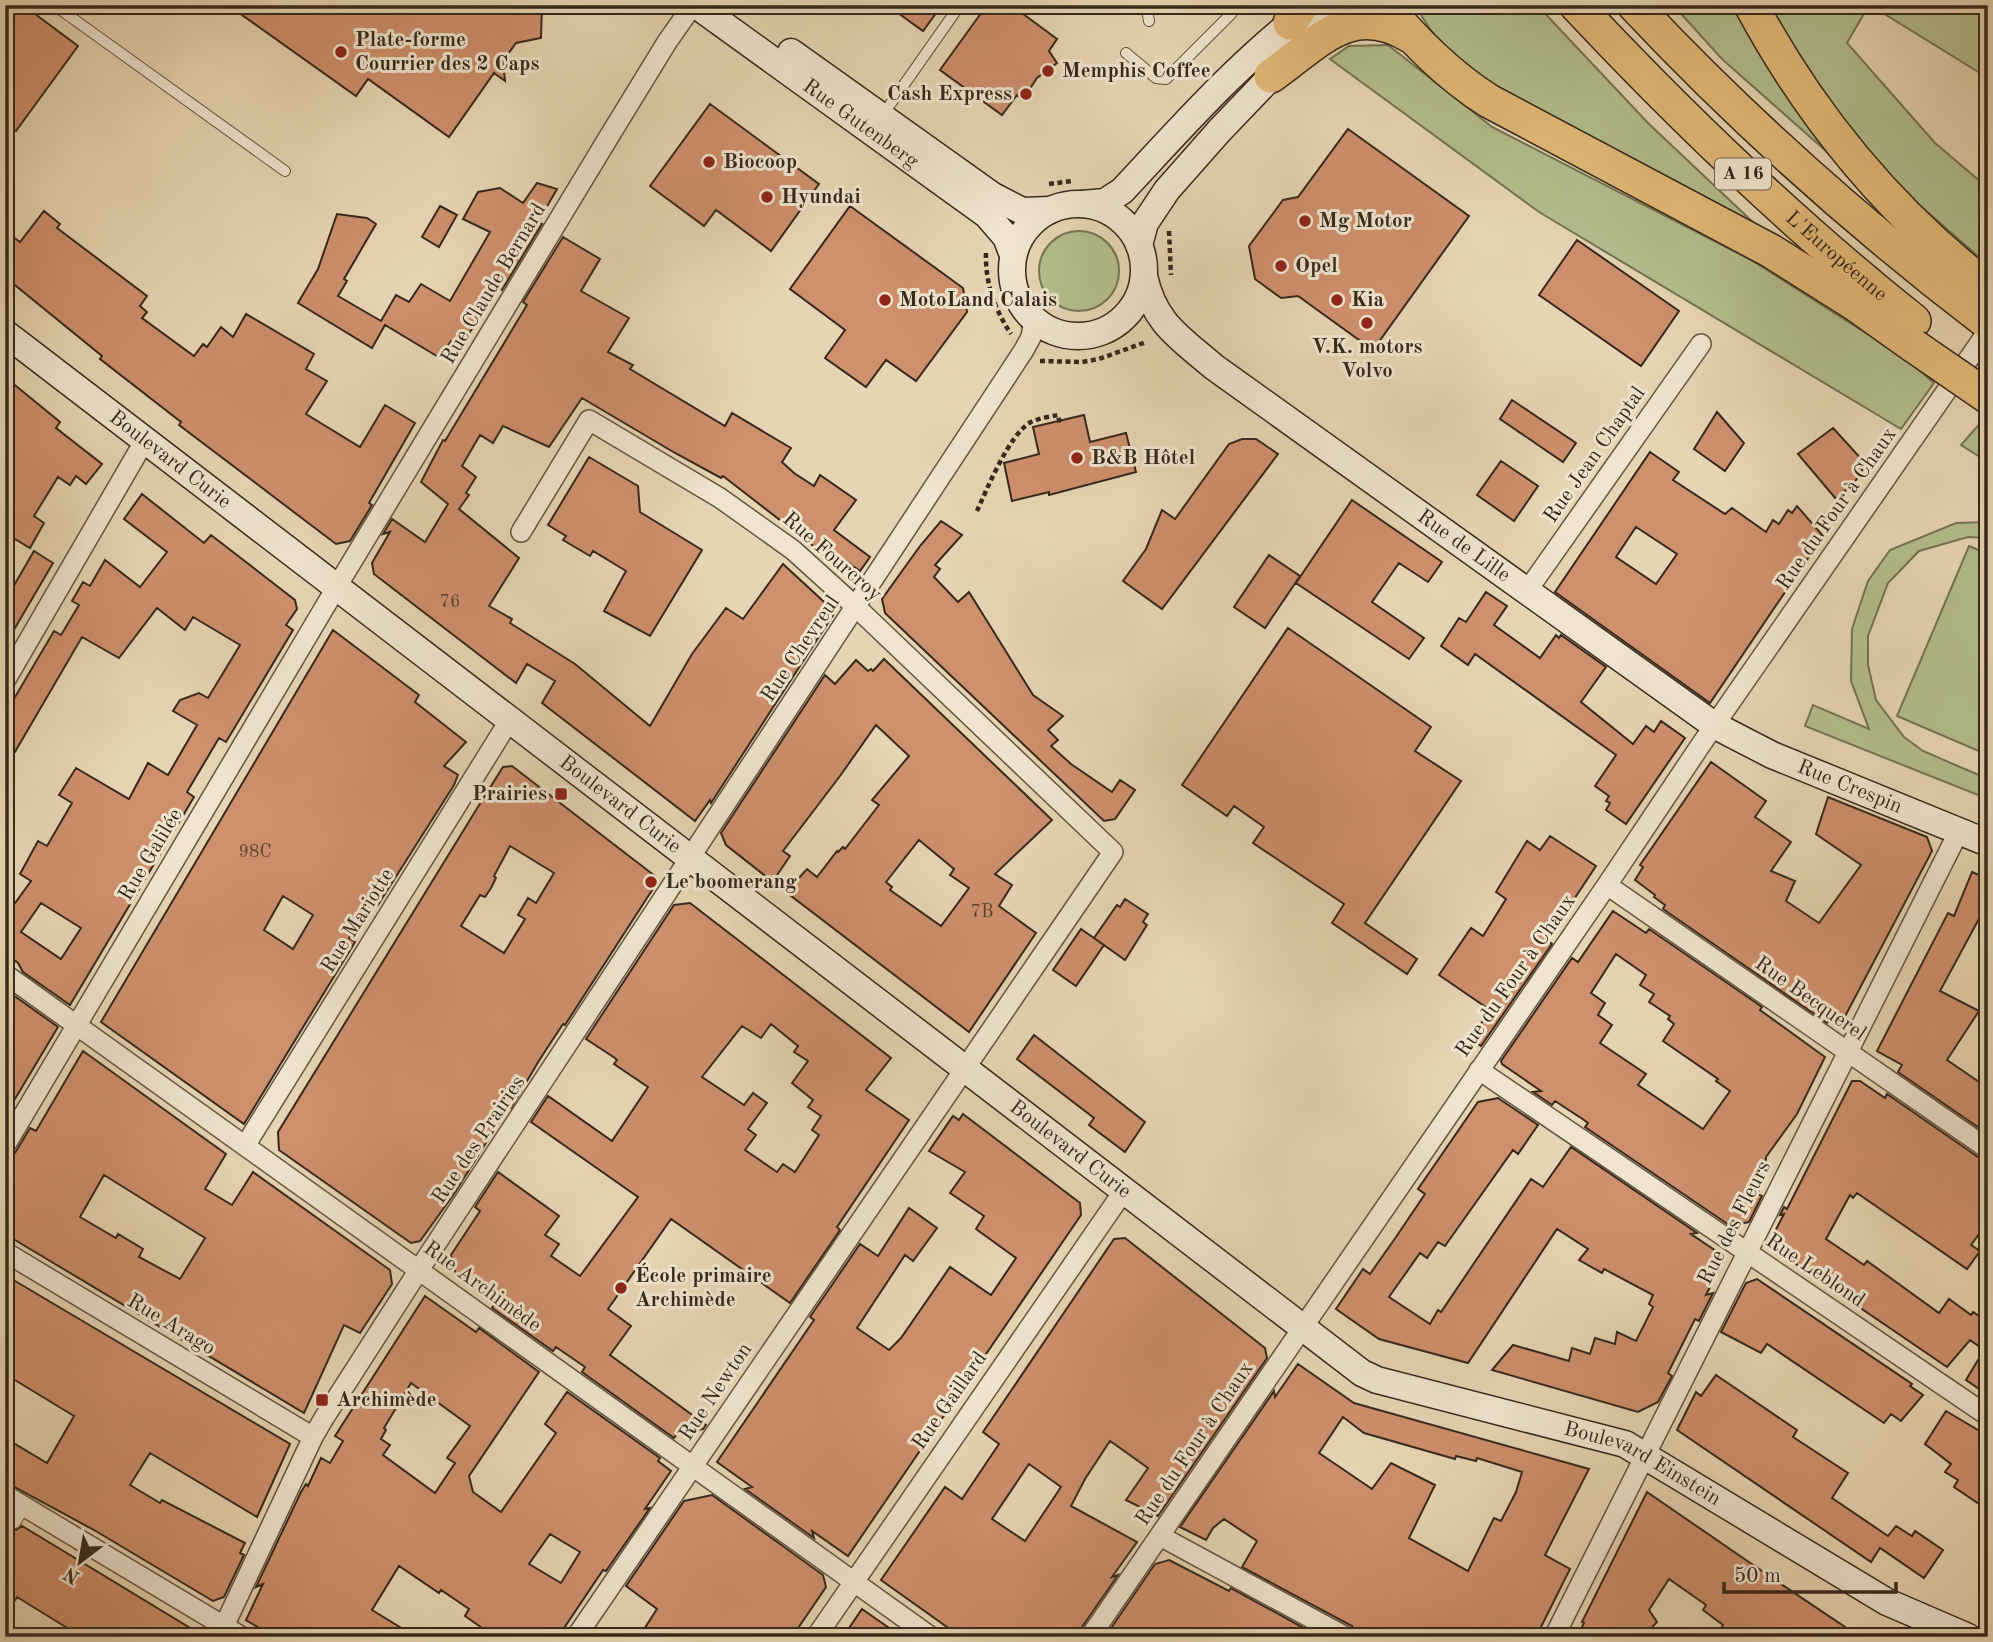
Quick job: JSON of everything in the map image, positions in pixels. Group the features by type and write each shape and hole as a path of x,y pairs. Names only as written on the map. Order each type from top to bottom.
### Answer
{"highway":[{"path":"1384,5 1410,36 1447,71 1489,101 1771,251 1855,304 1919,338 1988,397"},
{"name":"L'Européenne","path":"1576,5 1667,101 1919,338 1988,377"},
{"name":"L'Européenne","path":"1634,5 1717,91 1793,163 1967,283 1985,332"},
{"path":"1751,5 1797,82 1846,150 1967,283"},
{"path":"1271,76 1343,25 1369,22 1392,26 1410,36"}],"street":[{"name":"Rue Claude Bernard","path":"336,588 667,42 695,5"},
{"name":"Rue Gutenberg","path":"695,5 987,215 1006,237 1013,255"},
{"name":"Rue Gutenberg","path":"727,5 1009,206 1029,212 1046,198"},
{"path":"1139,245 1145,223 1158,200 1340,5"},
{"path":"1081,192 1105,202 1122,191 1213,92 1302,11"},
{"path":"1081,192 1128,227 1143,255 1144,276 1135,306 1112,327 1095,334 1068,336 1050,330 1034,320 1022,306 1015,290 1013,255 1046,198 1060,206 1081,192"},
{"name":"Rue de Lille","path":"1144,276 1150,300 1162,320 1214,367 1714,725"},
{"name":"Rue Chevreul","path":"689,859 1024,350 1031,337 1034,320"},
{"name":"Rue de Lille","path":"1112,327 1132,327 1152,333 1214,367"},
{"name":"Rue du Four à Chaux","path":"1090,1637 1985,332"},
{"name":"Boulevard Curie","path":"5,333 1301,1329"},
{"name":"Rue Jean Chaptal","path":"1527,591 1701,344"},
{"name":"Rue Fourcroy","path":"521,532 589,420 750,517 793,550 1113,852"},
{"path":"5,681 145,440"},
{"name":"Rue Galilée","path":"5,1146 336,588"},
{"name":"Rue Mariotte","path":"245,1146 509,720"},
{"name":"Rue Crespin","path":"1714,725 1772,755 1988,843"},
{"name":"Rue des Fleurs","path":"1554,1637 1959,831"},
{"name":"Rue Newton","path":"576,1637 1113,852"},
{"name":"Rue des Prairies","path":"221,1631 313,1437 419,1270 689,859"},
{"name":"Rue Becquerel","path":"1607,886 1988,1149"},
{"name":"Rue Archimède","path":"5,974 931,1637"},
{"name":"Rue Leblond","path":"1479,1070 1988,1416"},
{"name":"Rue Gaillard","path":"816,1637 1123,1192"},
{"name":"Rue Arago","path":"5,1252 313,1437"},
{"name":"Boulevard Einstein","path":"1301,1329 1372,1378 1612,1439 1644,1454 1887,1602 1968,1637"},
{"path":"5,1495 20,1514 221,1631 242,1637"},
{"path":"1160,1536 1346,1637"}],"lane":[{"path":"54,5 285,172"},
{"path":"881,116 960,5"},
{"path":"1146,5 1149,21"},
{"path":"1126,53 1156,78 1166,79 1223,23 1237,5"}],"path":[{"path":"1046,198 1081,192"},
{"path":"1169,224 1170,283"},
{"path":"987,244 986,263 990,291 1000,317 1015,341"},
{"path":"1039,361 1082,362 1099,359 1146,342"},
{"path":"978,511 992,478 1012,443 1030,422 1058,415 1060,424"}],"green space":[{"path":"1416,5 1537,5 1648,123 1776,244 1497,97 1441,44"},
{"path":"1673,5 1869,5 1847,43 1935,143 1988,188 1987,264 1916,202 1853,175 1722,59"},
{"path":"1870,5 1988,5 1988,78"},
{"path":"1388,45 1492,127 1753,261 1905,358 1934,383 1901,429 1539,212 1330,59 1349,46"},
{"path":"1079,231 1094,234 1107,243 1116,256 1119,271 1116,286 1107,299 1094,308 1079,311 1064,308 1051,299 1042,286 1039,271 1042,256 1051,243 1064,234"},
{"path":"1983,420 1988,423 1988,462 1961,445"},
{"path":"1988,522 1988,538 1968,537 1919,551 1888,583 1868,636 1868,665 1876,700 1904,737 1923,751 1988,779 1988,799 1805,726 1813,705 1869,729 1851,681 1852,629 1868,581 1890,550 1956,523"},
{"path":"1969,546 1988,554 1988,755 1897,716"}],"building":[{"path":"5,5 23,5 78,46 16,131 5,124"},
{"path":"228,5 542,5 541,38 516,43 503,61 505,81 494,73 449,137 368,79 356,96"},
{"path":"887,5 942,5 923,31"},
{"path":"987,5 1011,5 1057,39 1049,51 1057,63 1037,78 1023,99 1017,95 1002,115 940,70"},
{"path":"710,104 819,184 771,251 716,210 704,226 650,186"},
{"path":"1348,129 1469,216 1373,350 1298,296 1281,298 1255,279 1249,246 1283,200 1298,197"},
{"path":"537,183 557,189 538,222 542,224 502,290 497,287 461,347 451,341 440,358 385,325 372,348 298,303 318,269 337,214 367,218 376,224 344,279 347,281 338,296 381,321 396,295 409,302 421,284 450,301 490,232 463,219 478,192 500,188 523,203"},
{"path":"440,206 457,215 439,247 422,237"},
{"name":"MotoLand Calais","path":"850,206 963,288 967,312 916,381 886,360 866,387 825,358 845,330 790,289"},
{"path":"44,211 60,224 57,228 147,296 140,306 147,312 142,318 194,356 203,344 207,347 221,327 233,337 246,314 314,354 306,369 327,381 306,414 360,447 385,405 415,423 350,541 336,544 179,425 181,422 100,359 102,356 5,277 5,231 20,242"},
{"path":"563,237 600,259 581,291 629,318 608,352 633,365 630,369 725,426 732,413 791,448 782,462 794,473 814,486 820,475 856,500 834,530 870,557 860,571 843,559 838,565 723,476 721,478 675,453 582,398 549,447 503,426 493,443 480,435 462,466 476,477 466,493 469,495 459,509 519,558 489,606 512,619 510,623 575,664 650,726 692,654 726,608 743,619 783,564 835,612 711,803 710,800 695,821 542,703 555,681 527,664 516,683 374,574 372,563 390,532 383,534 392,519 425,542 448,504 421,482 443,440 445,441 527,305 523,302"},
{"path":"1577,240 1679,311 1641,366 1539,295"},
{"path":"5,377 60,422 56,428 102,464 86,484 76,476 70,485 58,477 34,516 44,523 30,548 5,533"},
{"path":"1512,400 1576,443 1563,462 1500,419"},
{"path":"1717,412 1744,443 1725,471 1694,449"},
{"name":"B&B Hôtel","path":"1084,415 1090,442 1126,433 1136,472 1049,495 1049,492 1012,501 1004,463 1039,454 1033,427"},
{"path":"1833,428 1866,464 1854,483 1836,499 1798,454"},
{"path":"1242,439 1256,439 1278,454 1162,609 1123,581 1146,549 1162,510 1175,519 1229,444"},
{"path":"1650,452 1679,472 1673,480 1725,514 1732,508 1766,532 1773,520 1779,524 1788,510 1792,513 1797,506 1823,536 1710,703 1555,592","holes":["1636,527 1677,554 1656,584 1616,557"]},
{"path":"589,457 638,486 640,512 702,550 650,636 604,611 626,571 593,551 590,556 563,540 566,536 548,525"},
{"path":"1501,461 1538,486 1514,521 1477,495"},
{"path":"142,494 204,543 211,535 295,600 297,609 286,625 293,630 226,742 219,738 187,792 194,797 70,1005 23,972 18,963 6,954 5,956 5,917 31,881 20,874 38,841 47,846 72,803 59,795 76,768 129,799 148,763 168,775 197,725 173,711 180,700 199,693 208,698 240,645 193,617 185,630 157,608 119,658 82,637 5,769 5,714 54,631 61,635 79,605 72,601 83,582 90,586 105,560 140,587 167,552 124,519","holes":["41,903 81,928 61,959 21,932"]},
{"path":"1352,500 1442,562 1428,582 1399,563 1372,602 1424,638 1409,659 1296,583"},
{"path":"941,521 962,535 935,565 940,569 934,577 958,602 969,592 1033,695 1063,716 1048,730 1058,740 1051,746 1071,764 1112,792 1120,780 1135,790 1115,819 1104,821 885,613 882,599"},
{"path":"34,551 53,563 5,645 5,601"},
{"path":"1269,555 1300,576 1265,628 1234,607"},
{"path":"1486,592 1507,606 1494,625 1540,658 1556,635 1559,638 1561,635 1606,667 1581,702 1633,744 1646,726 1654,732 1661,721 1685,738 1626,824 1606,810 1610,803 1606,801 1609,796 1595,786 1616,755 1475,654 1468,665 1441,646 1459,618 1466,622"},
{"path":"1288,628 1431,727 1415,751 1461,781 1365,923 1417,959 1407,974 1332,923 1344,904 1253,843 1264,827 1234,806 1227,816 1182,785"},
{"path":"333,630 419,695 415,702 466,742 444,766 458,775 454,785 378,905 373,902 349,938 355,942 244,1124 101,1022","holes":["283,896 313,915 293,949 264,930"]},
{"path":"884,659 1052,820 995,874 1012,885 999,906 1036,933 969,1032 786,892 807,869 817,877 837,851 843,847 845,849 879,805 872,800 909,756 876,725 783,851 790,856 775,878 768,878 726,845 721,833 825,675 835,684 856,660 868,671 873,671","holes":["919,840 954,869 950,875 969,888 941,926 890,890 892,887 886,882"]},
{"path":"1711,762 1766,801 1755,817 1791,842 1771,871 1795,881 1786,901 1819,923 1861,865 1816,834 1828,797 1927,837 1932,851 1840,1026 1830,1019 1827,1023 1663,909 1665,905 1635,880 1643,867 1640,865"},
{"path":"512,766 655,876 656,884 454,1194 420,1241 411,1243 279,1150 278,1132 503,767","holes":["510,846 554,873 536,903 528,898 518,915 525,919 504,953 461,926 480,895 485,897 491,888 496,878 494,876"]},
{"path":"1550,836 1596,866 1547,940 1552,944 1481,1046 1471,1039 1490,1010 1439,975 1471,928 1483,936 1506,899 1496,892 1527,841 1540,850"},
{"path":"1972,872 1988,879 1988,902 1940,991 1979,1011 1947,1060 1988,1088 1988,1134 1898,1072 1902,1065 1877,1051 1948,913 1954,916"},
{"path":"1125,899 1148,914 1143,922 1147,925 1125,960 1094,938 1117,905 1120,907"},
{"path":"690,903 891,1058 866,1090 909,1120 837,1227 840,1230 790,1303 671,1219 608,1309 631,1326 610,1355 706,1425 703,1429 677,1434 674,1438 582,1372 585,1367 556,1347 553,1351 492,1308 495,1303 456,1275 451,1255 480,1211 475,1207 498,1172 559,1216 545,1235 559,1244 551,1256 580,1276 638,1197 531,1122 548,1096 612,1141 648,1087 614,1064 617,1060 615,1058 586,1039 674,905","holes":["771,1024 798,1046 794,1052 808,1061 792,1083 813,1100 808,1107 821,1116 812,1130 819,1135 795,1172 783,1164 777,1172 745,1150 756,1135 748,1129 767,1103 753,1093 744,1105 702,1077 742,1026 761,1038"]},
{"path":"1613,911 1646,933 1649,929 1762,1007 1760,1010 1825,1057 1797,1114 1766,1157 1767,1174 1757,1194 1762,1196 1749,1222 1729,1225 1585,1127 1588,1123 1584,1120 1555,1101 1552,1105 1533,1092 1541,1091 1502,1064 1501,1061 1572,958 1578,962","holes":["1616,954 1646,975 1640,985 1654,994 1649,1002 1670,1016 1668,1019 1674,1024 1663,1041 1718,1079 1716,1081 1730,1091 1703,1129 1638,1085 1646,1074 1600,1043 1612,1025 1598,1015 1605,1003 1591,993"]},
{"path":"1081,929 1104,945 1076,986 1053,970"},
{"path":"13,995 58,1027 6,1114 9,1116 5,1122 5,1009"},
{"path":"1034,1035 1145,1122 1125,1152 1089,1125 1094,1118 1017,1059"},
{"path":"83,1051 226,1154 205,1189 232,1205 253,1172 390,1270 392,1284 360,1333 344,1325 304,1413 5,1234 5,1158 15,1153 30,1128 36,1131","holes":["104,1175 205,1238 180,1279 139,1257 143,1249 118,1234 116,1238 80,1217"]},
{"path":"1852,1081 1860,1081 1885,1098 1887,1094 1981,1159 1988,1161 1988,1222 1971,1245 1980,1251 1967,1269 1857,1193 1853,1198 1850,1195 1826,1239 1864,1265 1867,1261 1939,1313 1949,1299 1971,1315 1973,1312 1988,1322 1988,1395 1966,1380 1984,1350 1970,1340 1947,1367 1768,1245 1784,1214 1780,1215 1784,1207 1787,1209"},
{"path":"1498,1098 1538,1125 1518,1154 1513,1150 1445,1246 1438,1242 1427,1258 1420,1253 1389,1297 1430,1324 1438,1310 1441,1312 1531,1179 1543,1187 1571,1147 1697,1233 1691,1234 1725,1257 1706,1295 1713,1293 1699,1321 1695,1319 1668,1373 1672,1376 1658,1402 1638,1412 1492,1370 1513,1345 1569,1361 1572,1348 1590,1354 1595,1338 1615,1344 1617,1332 1636,1341 1653,1307 1649,1304 1653,1295 1604,1269 1602,1273 1579,1260 1588,1249 1557,1229 1468,1363 1379,1339 1336,1309 1363,1269 1370,1274 1396,1237 1425,1194 1418,1189 1478,1102"},
{"path":"963,1114 1080,1203 1081,1215 848,1556 812,1531 814,1538 745,1489 752,1487 717,1462 814,1320 810,1317 860,1244 878,1256 909,1208 937,1228 913,1261 905,1255 857,1328 889,1350 901,1338 950,1267 991,1295 1016,1258 976,1229 984,1216 950,1193 965,1172 929,1151 953,1116 959,1120"},
{"path":"1125,1238 1265,1348 1267,1358 1158,1516 1126,1500 1148,1468 1110,1441 1071,1506 1137,1542 1112,1577 1118,1575 1080,1630 1078,1637 961,1637 881,1580 945,1487 962,1499 999,1444 983,1432 1114,1239","holes":["1029,1464 1061,1487 1025,1541 992,1519"]},
{"path":"5,1275 290,1444 257,1517 150,1453 130,1485 160,1503 162,1500 245,1543 240,1553 244,1555 224,1597 213,1601 94,1530 5,1482 5,1438 47,1463 74,1416 5,1374"},
{"path":"1757,1279 1912,1384 1910,1386 1923,1395 1901,1421 1891,1414 1884,1423 1767,1344 1761,1353 1721,1332 1746,1283"},
{"path":"425,1296 476,1332 479,1328 539,1372 469,1476 473,1492 501,1512 556,1433 545,1424 567,1392 660,1458 658,1461 671,1471 645,1509 650,1508 606,1571 603,1570 558,1637 495,1637 465,1616 469,1609 399,1566 372,1610 416,1637 274,1637 246,1620 263,1584 256,1587 301,1492 306,1484 308,1486 321,1458 330,1463 343,1441 335,1436","holes":["411,1383 470,1426 447,1458 455,1463 435,1493 383,1455 390,1445 381,1439 386,1430 384,1428","550,1534 580,1552 561,1583 529,1564"]},
{"path":"1298,1364 1354,1403 1589,1469 1545,1555 1570,1569 1536,1637 1358,1637 1352,1626 1242,1567 1257,1541 1224,1519 1213,1528 1206,1540 1180,1527 1274,1391 1275,1397","holes":["1343,1417 1364,1433 1455,1459 1456,1456 1476,1461 1477,1458 1522,1472 1516,1492 1501,1521 1494,1518 1468,1571 1409,1538 1435,1485 1391,1463 1372,1489 1319,1453"]},
{"path":"1716,1375 1797,1430 1793,1437 1848,1473 1832,1498 1888,1536 1896,1526 1912,1536 1915,1531 1943,1550 1924,1578 1880,1548 1871,1562 1677,1430 1696,1392 1701,1396"},
{"path":"1946,1411 1988,1436 1988,1510 1954,1487 1958,1480 1945,1472 1951,1464 1925,1444"},
{"path":"1647,1492 1860,1637 1734,1637 1703,1610 1706,1605 1669,1579 1649,1610 1657,1622 1643,1637 1577,1637"},
{"path":"712,1495 823,1575 826,1587 792,1637 639,1637 657,1609 626,1586 684,1501"},
{"path":"5,1516 9,1519 11,1529 16,1530 22,1526 205,1637 82,1637 17,1597 5,1616"},
{"path":"1169,1560 1229,1591 1231,1588 1320,1637 1105,1637 1155,1564"},
{"path":"862,1609 902,1637 843,1637"}],"place":[{"name":"Plate-forme Courrier des 2 Caps","path":"341,52"},
{"name":"Memphis Coffee","path":"1048,71"},
{"name":"Cash Express","path":"1026,94"},
{"name":"Biocoop","path":"709,162"},
{"name":"Hyundai","path":"767,197"},
{"name":"Mg Motor","path":"1305,221"},
{"name":"Opel","path":"1281,266"},
{"name":"MotoLand Calais","path":"885,300"},
{"name":"Kia","path":"1337,300"},
{"name":"V.K. motors Volvo","path":"1367,323"},
{"name":"B&B Hôtel","path":"1077,458"},
{"name":"Prairies","path":"561,794"},
{"name":"Le boomerang","path":"651,882"},
{"name":"École primaire Archimède","path":"621,1288"},
{"name":"Archimède","path":"322,1400"}]}
